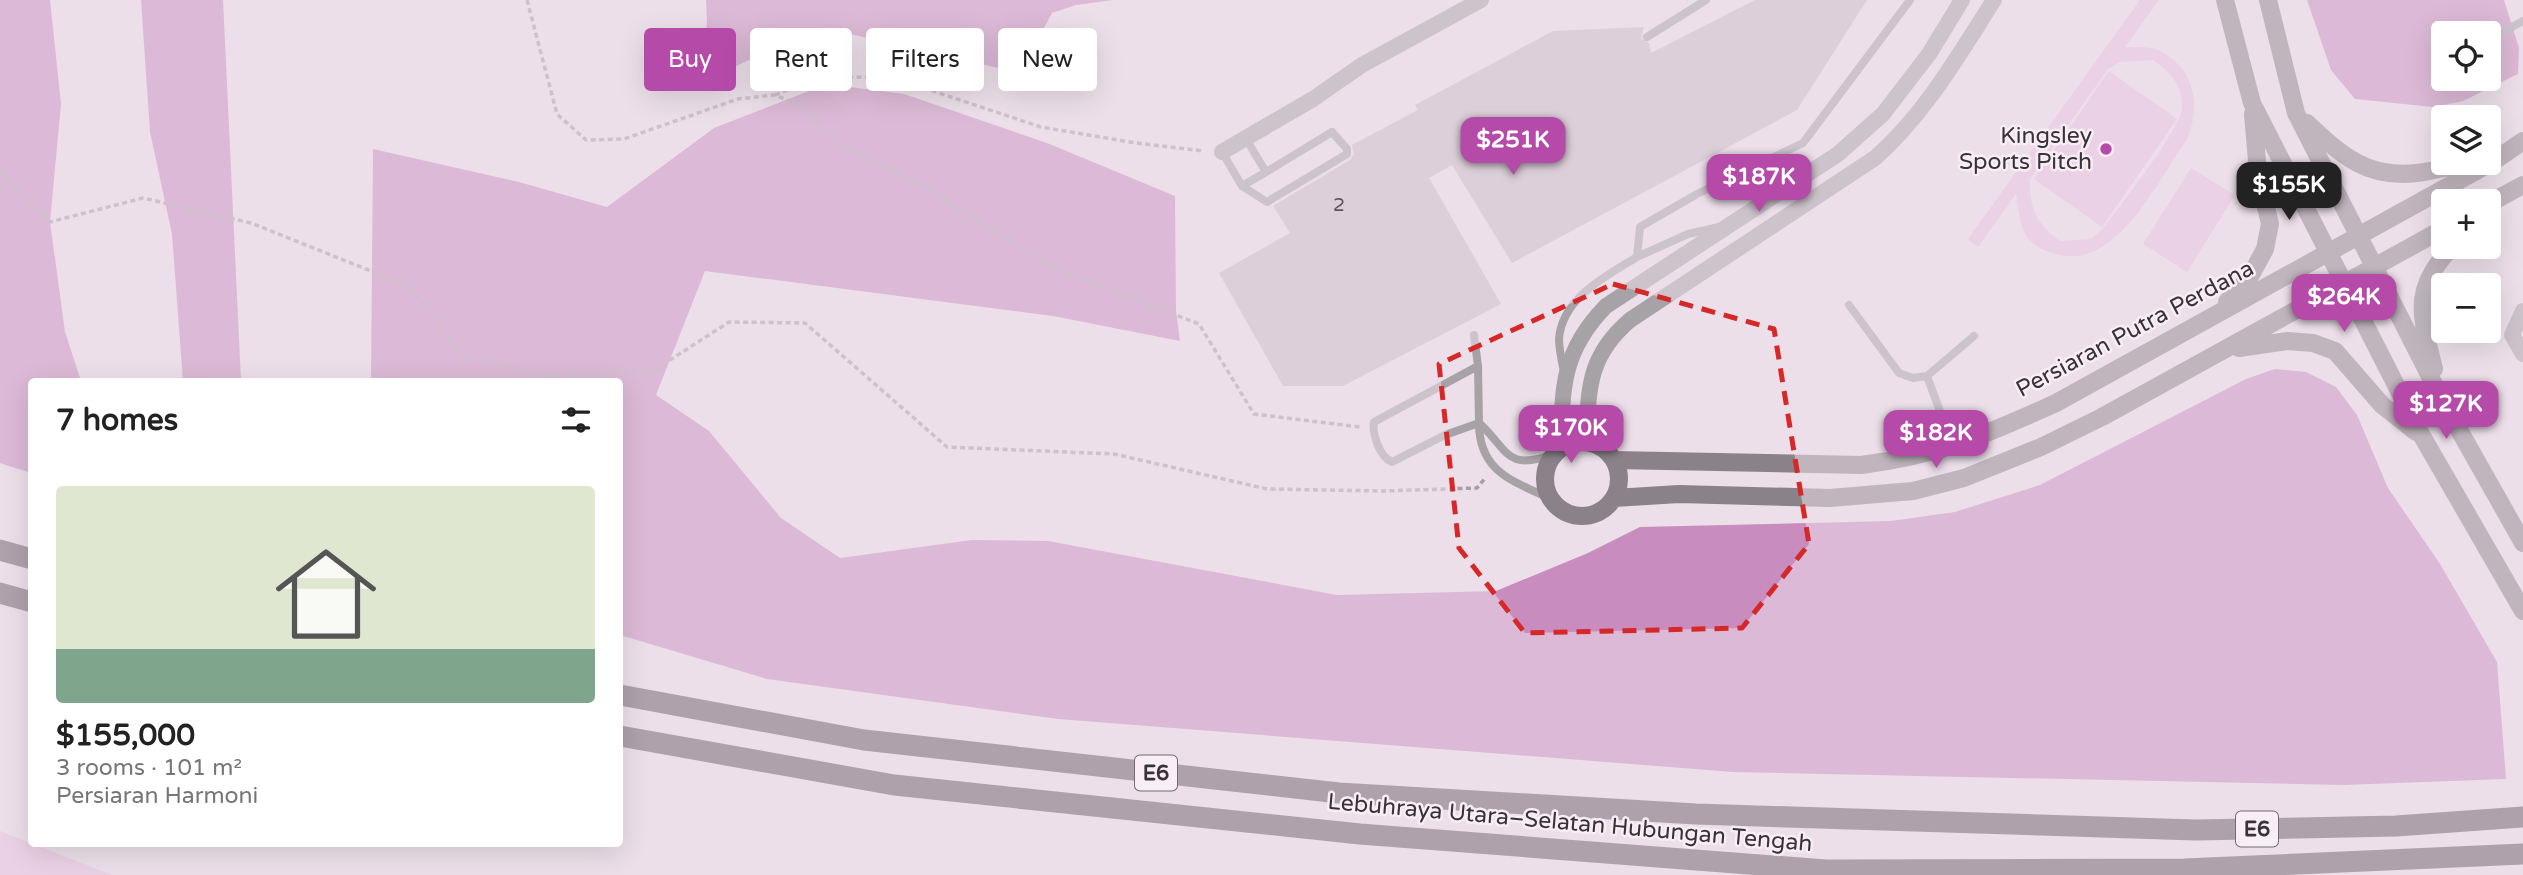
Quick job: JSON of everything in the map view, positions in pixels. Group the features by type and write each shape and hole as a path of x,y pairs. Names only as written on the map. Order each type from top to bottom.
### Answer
{"highway":[{"path":"0,550 28,558"},
{"path":"0,593 28,601"},
{"name":"Lebuhraya Utara–Selatan Hubungan Tengah","path":"623,696 864,740 1312,790 1696,814 2195,830 2396,826 2523,817"},
{"name":"Lebuhraya Utara–Selatan Hubungan Tengah","path":"623,737 894,785 1360,834 1695,862 1826,870 1989,871 2225,867 2523,854"}],"main road":[{"path":"2217,314 2251,275 2265,249 2270,224 2258,173 2252,103 2225,0"},
{"path":"2269,0 2296,113 2441,398 2523,542"},
{"path":"2252,103 2421,436 2523,611"},
{"path":"2296,113 2339,153 2369,169 2389,175 2431,171"},
{"name":"Persiaran Putra Perdana","path":"2501,155 2523,141"},
{"name":"Persiaran Putra Perdana","path":"1615,460 1861,465 1953,447 1983,437 2056,402 2466,175"},
{"path":"2501,201 2516,189"},
{"path":"1614,498 1679,494 1830,498 1913,491 1964,478 2041,447 2225,350 2431,236"},
{"path":"2440,259 2424,285 2420,308 2441,398"},
{"path":"2225,350 2288,341 2313,342 2335,351 2382,405 2421,436"},
{"path":"1586,441 1597,444 1615,460 1620,479 1614,498 1595,514 1582,517 1559,508 1551,499 1545,480 1549,462 1558,450 1586,441"}],"street":[{"path":"1223,152 1313,99 1374,58 1480,0"},
{"path":"1558,450 1564,375 1587,326 1606,306 1838,154 1883,114 1928,54 1962,0"},
{"path":"1586,441 1588,388 1593,367 1613,334 1884,150 1923,108 1994,0"},
{"path":"2523,311 2512,335 2523,354"}],"lane":[{"path":"1647,37 1706,0"},
{"path":"1637,257 1640,227 1697,194 1803,143 1910,0"},
{"path":"2501,33 2523,21"},
{"path":"1223,152 1242,186 1267,202 1347,154 1347,149 1332,132 1242,186"},
{"path":"1246,139 1266,172"},
{"path":"1564,375 1559,339 1563,321 1572,304 1597,282 1637,257 1688,234 1726,225"},
{"path":"1849,305 1899,373 1913,378 1927,376 1973,336"},
{"path":"1474,335 1478,366 1479,436 1494,467 1503,476 1551,499"},
{"path":"1478,366 1380,417 1373,429 1383,456 1392,461 1445,435 1479,423"},
{"path":"1927,376 1953,447"},
{"path":"1479,423 1492,434 1501,450 1511,458 1535,461 1558,450"}],"path":[{"path":"527,0 557,114 586,140 624,139 738,99 775,95 816,78 863,77 918,86 1041,127 1136,143 1223,152"},
{"path":"775,95 799,105 838,144 940,196 1048,265 1199,324 1254,414 1373,429"},
{"path":"0,173 50,222 143,198 251,223 411,287 463,357 547,375 653,371 730,322 805,323 947,447 1114,454 1267,489 1383,491 1477,488 1494,467"}],"highlighted area":[{"path":"1613,284 1774,329 1809,544 1742,628 1525,633 1459,548 1439,364"}],"shaded area":[{"path":"0,0 50,0 61,104 50,222 65,332 80,378 28,378 28,472 0,463"},
{"path":"141,0 223,0 241,378 183,378 172,234 150,132"},
{"path":"706,0 1113,0 1076,5 1052,13 1044,28 998,28 998,68 984,65 984,28 866,28 866,38 852,34 852,28 750,28 750,60 736,66 736,28 706,28"},
{"path":"2140,0 2159,0 2125,47 2158,50 2180,66 2192,88 2194,113 2187,139 2133,219 2098,249 2078,256 2056,254 2035,245 2024,232 2016,194 1978,247 1968,239","holes":["2153,60 2178,86 2182,100 2179,119 2148,169 2103,229 2091,239 2060,241 2045,228 2036,214 2031,198 2030,179 2108,69 2120,62"]},
{"path":"2307,0 2504,0 2519,48 2518,74 2501,82 2501,21 2431,21 2431,91 2483,91 2463,101 2431,107 2355,99 2331,70"},
{"name":"Kingsley Sports Pitch","path":"2109,71 2177,119 2102,227 2034,179"},
{"path":"852,87 904,94 1047,143 1175,196 1176,311 1180,341 1053,316 705,271 656,395 709,431 781,518 840,558 972,540 1048,541 1337,595 1496,591 1588,553 1640,527 1891,521 1955,512 2040,485 2246,379 2275,369 2306,372 2336,387 2357,415 2388,488 2440,564 2497,662 2506,779 2343,785 1733,772 1058,719 767,679 623,636 623,378 371,378 373,149 519,182 607,207 714,128 809,91 852,91"},
{"path":"2191,168 2235,195 2187,272 2143,244"},
{"path":"0,831 28,842 28,847 41,847 112,875 0,875"}],"building":[{"path":"1755,0 1867,0 1797,110 1512,263 1452,165 1429,178 1501,304 1343,386 1283,386 1219,273 1290,233 1273,206 1350,160 1354,154 1352,145 1418,110 1415,105 1553,31 1644,27 1641,38 1649,43 1651,53"}],"place":[{"name":"Kingsley Sports Pitch","path":"2106,149"}]}
